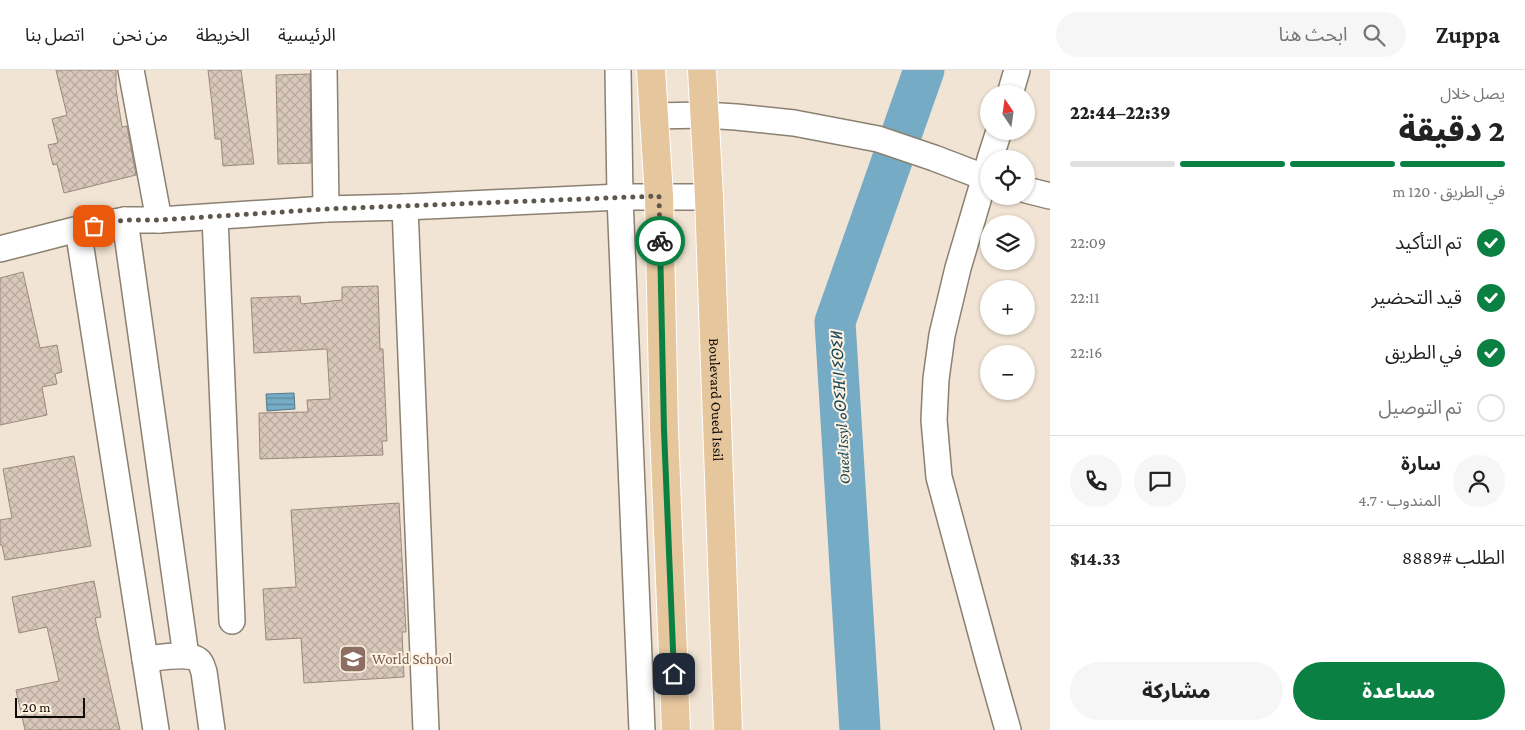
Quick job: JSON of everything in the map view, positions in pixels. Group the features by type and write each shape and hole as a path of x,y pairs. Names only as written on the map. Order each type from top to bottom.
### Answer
{"main road":[{"path":"652,70 653,116 659,196 664,430 676,730"},
{"name":"Boulevard Oued Issil","path":"702,70 709,197 728,730"}],"street":[{"path":"131,70 159,220"},
{"path":"324,70 326,209"},
{"path":"618,70 620,197 642,730"},
{"path":"1013,85 1017,70"},
{"path":"653,116 704,115 794,123 878,139 934,158 980,167"},
{"path":"1035,192 1050,196"},
{"path":"980,195 958,268 942,335 936,379 934,420 939,477 1008,730"},
{"path":"0,249 78,228 125,220 215,217 326,209 620,197 709,197"},
{"path":"405,207 426,730"},
{"path":"215,217 232,621"},
{"path":"125,220 186,656"},
{"path":"78,228 156,730"},
{"path":"145,659 186,656 197,659 204,672 212,730"}],"water":[{"path":"294,393 295,409 267,411 266,394"}],"building":[{"path":"56,70 116,70 116,89 122,127 127,126 136,175 64,193 57,164 53,165 48,145 58,143 52,119 67,115"},
{"path":"208,70 241,70 254,164 223,166 221,139 215,139"},
{"path":"310,74 311,163 278,164 276,75"},
{"path":"23,272 40,348 57,345 62,372 55,374 57,384 42,387 47,415 0,425 0,278"},
{"path":"378,286 380,349 383,349 387,441 382,441 383,455 260,459 259,413 308,412 307,400 330,399 327,349 254,353 251,298 300,296 301,304 342,300 342,287"},
{"path":"74,456 91,546 5,560 2,545 0,545 0,520 12,518 3,469"},
{"path":"399,503 406,632 402,632 404,677 304,683 301,638 266,640 263,589 296,587 291,510"},
{"path":"94,581 101,617 95,618 120,730 25,730 16,690 59,681 47,627 19,633 12,597"}],"waterway":[{"name":"Oued Issyl ⴰⵙⵉⴼ ⵏ ⵉⵙⵉⵍ","path":"860,730 835,322 924,70"}],"way so far":[{"path":"94,226 125,220 159,220 326,209 659,196 660,241"}],"place":[{"name":"World School","path":"353,659"}],"route":[{"path":"660,241 664,430 674,674"}]}
